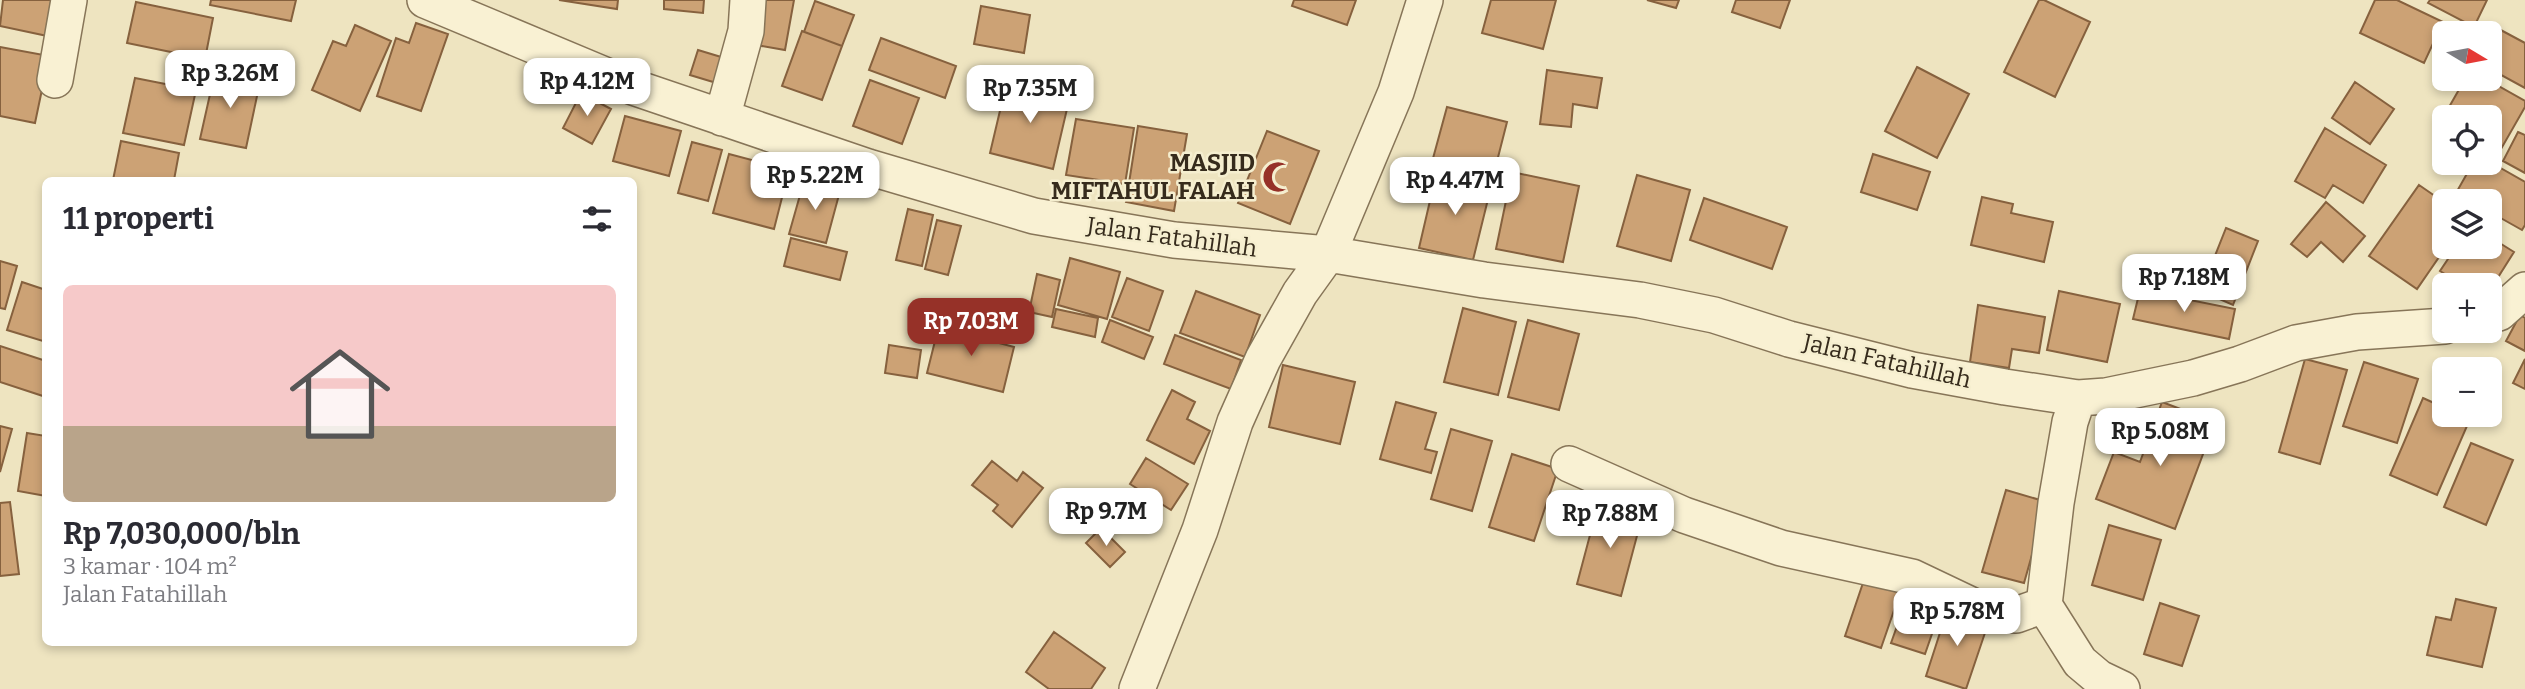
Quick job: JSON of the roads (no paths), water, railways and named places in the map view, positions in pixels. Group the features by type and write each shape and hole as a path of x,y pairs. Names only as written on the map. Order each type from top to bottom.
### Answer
{"street":[{"path":"55,80 69,0"},
{"name":"Jalan Fatahillah","path":"425,0 633,88 868,167 1034,216 1174,240 1328,254 1484,280 1640,300 1714,315 1789,339 1912,370 2078,398 2106,396 2193,378 2296,343 2357,332 2432,327"},
{"path":"722,118 746,31 748,0"},
{"path":"1137,689 1200,530 1235,422 1269,348 1300,293 1328,254 1396,92 1425,0"},
{"path":"2502,310 2525,290"},
{"path":"2078,398 2070,422 2056,503 2044,605 2080,662 2099,678 2122,689"},
{"path":"1569,464 1684,515 1782,548 1912,577 1975,607 1997,614 2015,615 2044,605"}],"place":[{"name":"MASJID MIFTAHUL FALAH","path":"1278,177"}]}
